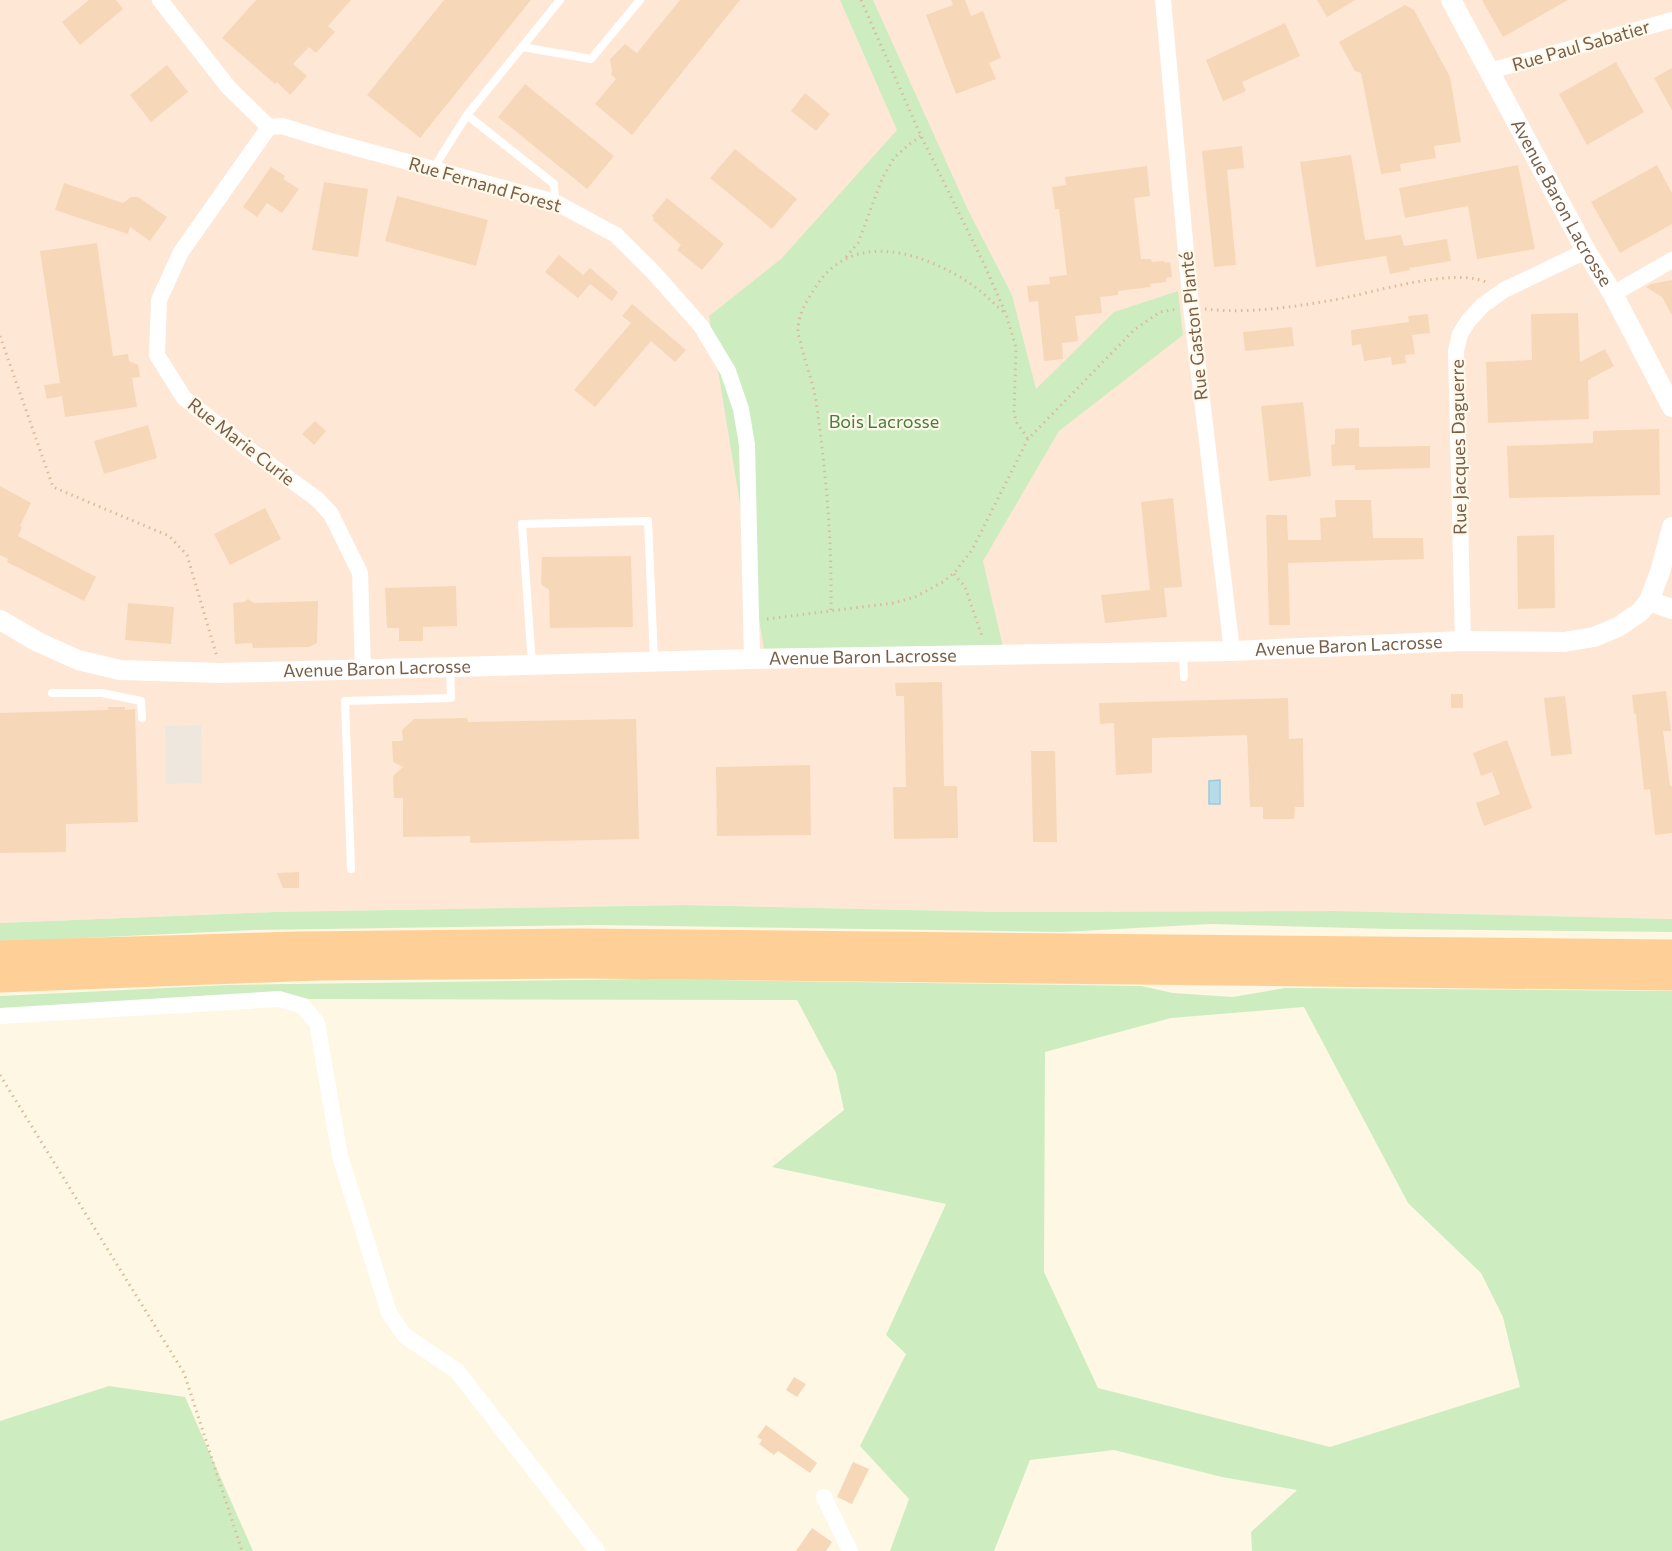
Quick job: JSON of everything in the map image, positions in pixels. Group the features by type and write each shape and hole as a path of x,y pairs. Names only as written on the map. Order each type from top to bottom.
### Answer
{"highway":[{"path":"0,954 298,945 581,942 1667,952"},
{"path":"0,979 316,967 576,965 1672,977"}],"street":[{"path":"160,0 229,88 269,127"},
{"name":"Rue Gaston Planté","path":"1163,0 1191,307 1232,651"},
{"name":"Avenue Baron Lacrosse","path":"1451,0 1586,251 1613,294 1672,407"},
{"name":"Rue Paul Sabatier","path":"1490,71 1672,20"},
{"name":"Rue Fernand Forest","path":"269,127 282,126 327,141 555,202 616,235 655,274 701,326 728,371 741,409 747,445 752,658"},
{"name":"Rue Marie Curie","path":"269,127 181,252 159,300 157,355 184,398 317,500 331,514 360,573 363,669"},
{"name":"Rue Jacques Daguerre","path":"1463,642 1456,351 1460,334 1483,305 1504,290 1586,251"},
{"path":"1613,294 1672,260"},
{"name":"Avenue Baron Lacrosse","path":"0,620 38,642 78,660 120,670 221,673 752,658 1183,652 1463,642 1564,642 1594,637 1618,627 1640,612 1649,601 1660,572 1672,527"},
{"path":"1649,601 1672,609"},
{"path":"0,1016 279,999 303,1006 317,1023 340,1156 389,1313 405,1336 457,1371 597,1551"},
{"path":"824,1497 850,1551"}],"lane":[{"path":"433,169 467,115 560,0"},
{"path":"522,48 591,59 640,0"},
{"path":"467,115 554,184 555,202"},
{"path":"532,664 522,524 648,521 654,661"},
{"path":"1183,652 1184,677"},
{"path":"351,868 345,701 451,698 450,666"},
{"path":"52,693 102,693 141,701 142,718"}],"path":[{"path":"861,0 921,136 1006,314 1016,348 1014,413 1017,423 1028,440"},
{"path":"831,610 828,509 816,398 798,330 803,306 822,277 845,259 858,243 882,179 894,158 921,136"},
{"path":"845,259 863,252 879,250 905,254 938,266 972,284 1006,314"},
{"path":"751,624 772,618 894,603 915,597 953,574 972,550 1028,440 1134,330 1160,312 1191,307 1215,310 1282,308 1335,300 1439,278 1463,277 1484,281 1504,290"},
{"path":"0,336 52,488 169,536 187,555 221,673"},
{"path":"953,574 965,587 975,612 987,655"},
{"path":"0,1075 184,1373 242,1551"}],"shaded area":[{"path":"0,0 1672,0 1672,919 1337,911 1000,912 686,905 275,912 0,923"},
{"path":"201,725 202,783 166,784 165,726"}],"green space":[{"name":"Bois Lacrosse","path":"840,0 873,0 968,210 1012,295 1036,389 1114,312 1178,291 1183,335 1059,431 983,561 1003,647 764,649 709,316 781,259 897,130"},
{"path":"686,905 1000,912 1337,911 1672,919 1672,932 1390,929 1211,924 1062,932 598,925 253,930 0,942 0,923 275,912"},
{"path":"642,979 1141,986 1173,993 1233,997 1285,988 1672,991 1672,1551 1252,1551 1251,1532 1297,1490 1222,1477 1114,1450 1030,1460 994,1551 890,1551 909,1499 860,1446 906,1354 886,1335 946,1204 772,1167 844,1110 836,1073 797,1000 310,999 259,994 0,1009 0,996 228,985","holes":["1304,1007 1408,1203 1481,1273 1503,1317 1520,1387 1330,1447 1098,1388 1044,1272 1045,1052 1171,1018"]},
{"path":"109,1386 185,1397 253,1551 0,1551 0,1421"}],"water":[{"path":"1220,780 1220,804 1209,804 1209,781"}],"building":[{"path":"89,0 116,0 123,9 80,45 62,22"},
{"path":"256,0 351,0 328,26 335,32 316,53 309,47 293,64 307,76 290,95 222,38"},
{"path":"444,0 531,0 420,138 367,95"},
{"path":"680,0 740,0 632,135 595,104 616,79 611,74 610,59 625,44 637,53"},
{"path":"951,0 965,0 971,16 983,11 1001,58 989,63 996,79 956,94 926,15 953,5"},
{"path":"1317,0 1355,0 1327,17"},
{"path":"1482,0 1568,0 1503,37"},
{"path":"1405,5 1414,10 1450,77 1461,142 1434,146 1436,158 1400,164 1401,171 1381,174 1361,73 1355,71 1339,42"},
{"path":"1285,23 1300,56 1242,82 1246,91 1223,101 1206,60"},
{"path":"1616,62 1644,112 1587,145 1559,94"},
{"path":"167,65 188,92 151,122 130,95"},
{"path":"1672,68 1672,110 1654,78"},
{"path":"525,84 614,156 587,189 498,117"},
{"path":"805,93 830,114 816,131 791,111"},
{"path":"1242,146 1244,168 1227,170 1236,265 1214,267 1202,151"},
{"path":"735,149 797,199 772,229 710,178"},
{"path":"1351,155 1365,240 1401,235 1404,246 1447,239 1451,261 1409,268 1410,270 1390,274 1386,256 1316,267 1300,162"},
{"path":"1518,165 1535,249 1477,259 1468,206 1405,218 1399,188"},
{"path":"1657,165 1672,193 1672,224 1620,253 1591,202"},
{"path":"1147,166 1150,196 1134,198 1141,259 1151,259 1152,262 1170,262 1172,277 1166,278 1166,282 1150,284 1151,287 1118,291 1118,295 1100,297 1102,313 1075,316 1078,341 1062,343 1063,359 1044,361 1038,301 1029,302 1027,286 1050,284 1049,277 1067,275 1059,209 1055,209 1052,187 1066,185 1065,177"},
{"path":"271,167 285,176 283,179 299,189 282,213 267,203 257,217 243,207"},
{"path":"324,182 368,189 358,257 312,250"},
{"path":"64,183 123,203 131,197 138,197 167,217 150,241 130,227 128,234 55,210"},
{"path":"397,196 488,220 476,266 385,241"},
{"path":"667,198 724,244 702,270 677,250 681,245 653,220 652,216"},
{"path":"97,243 113,356 128,354 129,361 138,365 140,377 132,378 137,407 65,417 62,396 47,399 44,385 60,383 40,251"},
{"path":"559,255 583,275 590,268 618,292 612,301 590,284 578,298 545,272"},
{"path":"1672,280 1672,315 1662,297 1646,287"},
{"path":"632,304 686,350 675,362 651,341 595,407 574,390 631,323 622,316"},
{"path":"1578,313 1580,362 1605,349 1614,366 1588,380 1589,419 1488,423 1486,362 1532,360 1531,314"},
{"path":"1428,314 1430,333 1412,335 1415,354 1405,355 1406,363 1392,365 1391,357 1364,361 1361,344 1352,346 1351,330 1409,322 1408,316"},
{"path":"1292,327 1294,346 1245,351 1243,332"},
{"path":"1303,402 1311,476 1269,481 1261,406"},
{"path":"315,421 326,431 314,445 302,434"},
{"path":"148,425 157,458 104,474 94,441"},
{"path":"1359,428 1359,447 1430,446 1430,468 1355,470 1355,465 1332,466 1331,445 1335,444 1335,429"},
{"path":"1659,429 1660,495 1509,498 1507,446 1593,443 1593,431"},
{"path":"0,486 31,503 20,526 22,527 18,536 96,577 84,601 7,562 8,559 0,555"},
{"path":"1173,498 1182,587 1164,588 1167,617 1105,623 1101,595 1150,590 1141,502"},
{"path":"1335,500 1371,500 1373,538 1423,538 1424,559 1288,563 1290,625 1269,625 1266,515 1287,515 1288,540 1321,540 1320,518 1336,517"},
{"path":"265,508 281,539 230,565 214,534"},
{"path":"1554,535 1555,608 1518,609 1517,536"},
{"path":"631,556 633,627 550,628 549,590 541,584 542,557"},
{"path":"456,586 457,626 423,627 423,641 399,641 399,628 387,628 385,588"},
{"path":"248,599 254,603 318,601 317,643 309,647 253,648 252,643 235,644 233,603 244,602"},
{"path":"128,603 174,607 171,644 125,640"},
{"path":"942,682 944,786 957,786 958,838 894,839 893,787 906,787 904,696 896,696 895,683"},
{"path":"1666,691 1671,731 1663,731 1670,786 1672,786 1672,833 1655,835 1650,789 1644,790 1632,695"},
{"path":"1451,694 1463,694 1463,708 1451,708"},
{"path":"1565,696 1572,754 1551,756 1544,698"},
{"path":"1288,698 1289,739 1303,738 1304,807 1295,807 1294,819 1263,819 1263,807 1250,807 1247,735 1152,738 1152,773 1116,775 1114,723 1100,724 1099,703"},
{"path":"108,707 135,709 138,822 66,824 66,852 0,853 0,713 108,710"},
{"path":"467,718 468,722 636,719 639,839 470,843 470,836 403,837 403,798 394,798 393,776 403,767 393,762 392,741 403,741 402,730 414,719"},
{"path":"1507,740 1532,808 1484,826 1476,803 1500,794 1492,772 1481,776 1473,753"},
{"path":"1031,751 1055,751 1057,842 1033,842"},
{"path":"810,765 811,835 717,836 716,767"},
{"path":"299,872 299,888 283,888 277,873"},
{"path":"794,1377 806,1384 797,1397 786,1390"},
{"path":"766,1425 817,1463 810,1473 778,1451 774,1455 759,1444 762,1440 757,1437"},
{"path":"853,1462 869,1469 852,1504 837,1497"},
{"path":"812,1528 832,1542 826,1551 796,1551"}]}
